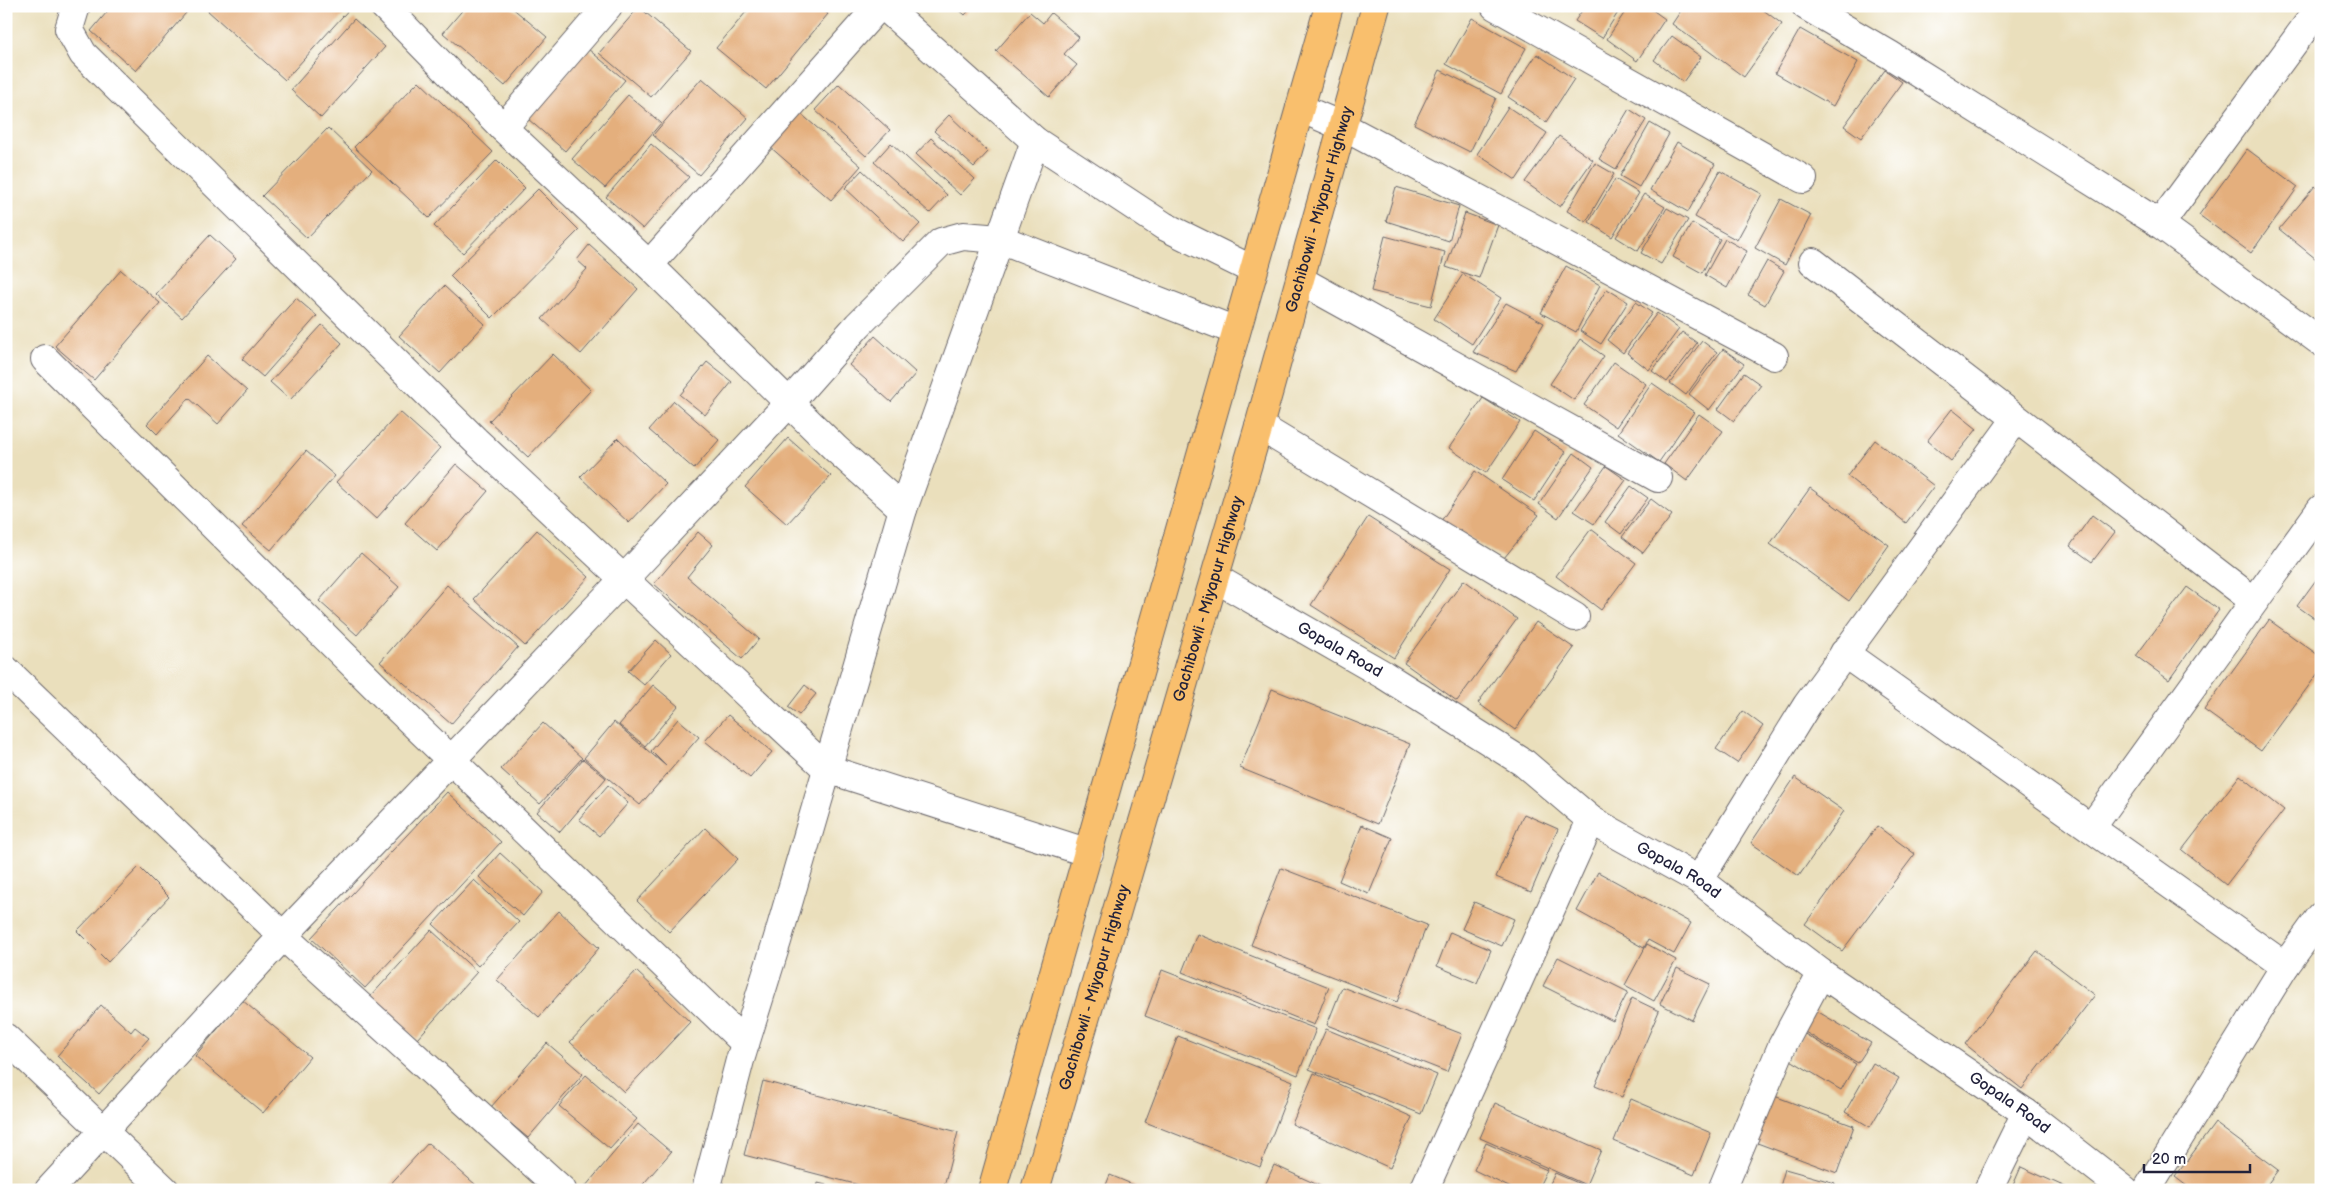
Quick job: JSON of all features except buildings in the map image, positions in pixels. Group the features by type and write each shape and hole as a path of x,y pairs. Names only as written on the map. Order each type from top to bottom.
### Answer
{"main road":[{"path":"992,1190 1329,6"},
{"name":"Gachibowli - Miyapur Highway","path":"1035,1190 1259,426 1344,127 1376,6"}],"street":[{"path":"76,6 69,29 83,54 475,440 827,768 1089,853"},
{"path":"384,6 504,128 649,265 789,403 903,509"},
{"path":"504,128 608,6"},
{"path":"649,265 879,6"},
{"path":"884,6 1035,141 1164,226 1253,270"},
{"path":"1495,6 1804,179"},
{"path":"1806,6 1890,55 2160,224 2321,342"},
{"path":"2160,224 2313,13"},
{"path":"1300,108 1344,127 1774,356"},
{"path":"706,1190 745,1043 903,509 1035,141"},
{"path":"49,1190 283,936 624,579 789,403 858,325 941,242 963,236 1000,239 1236,331"},
{"path":"1813,262 2254,601"},
{"path":"1300,280 1658,478"},
{"path":"45,359 452,760 745,1043"},
{"path":"1699,880 1806,705 2016,419"},
{"path":"1259,426 1575,617"},
{"path":"2090,828 2321,509"},
{"name":"Gopala Road","path":"1215,578 1384,675 1524,763 1591,820 1699,880 1821,973 2026,1113 2124,1190"},
{"path":"1844,653 2285,966"},
{"path":"6,670 283,936 562,1190"},
{"path":"1424,1190 1591,820"},
{"path":"2147,1190 2285,966 2321,916"},
{"path":"1722,1190 1782,1046 1821,973"},
{"path":"6,1038 166,1190"},
{"path":"1988,1190 2026,1113"}]}
